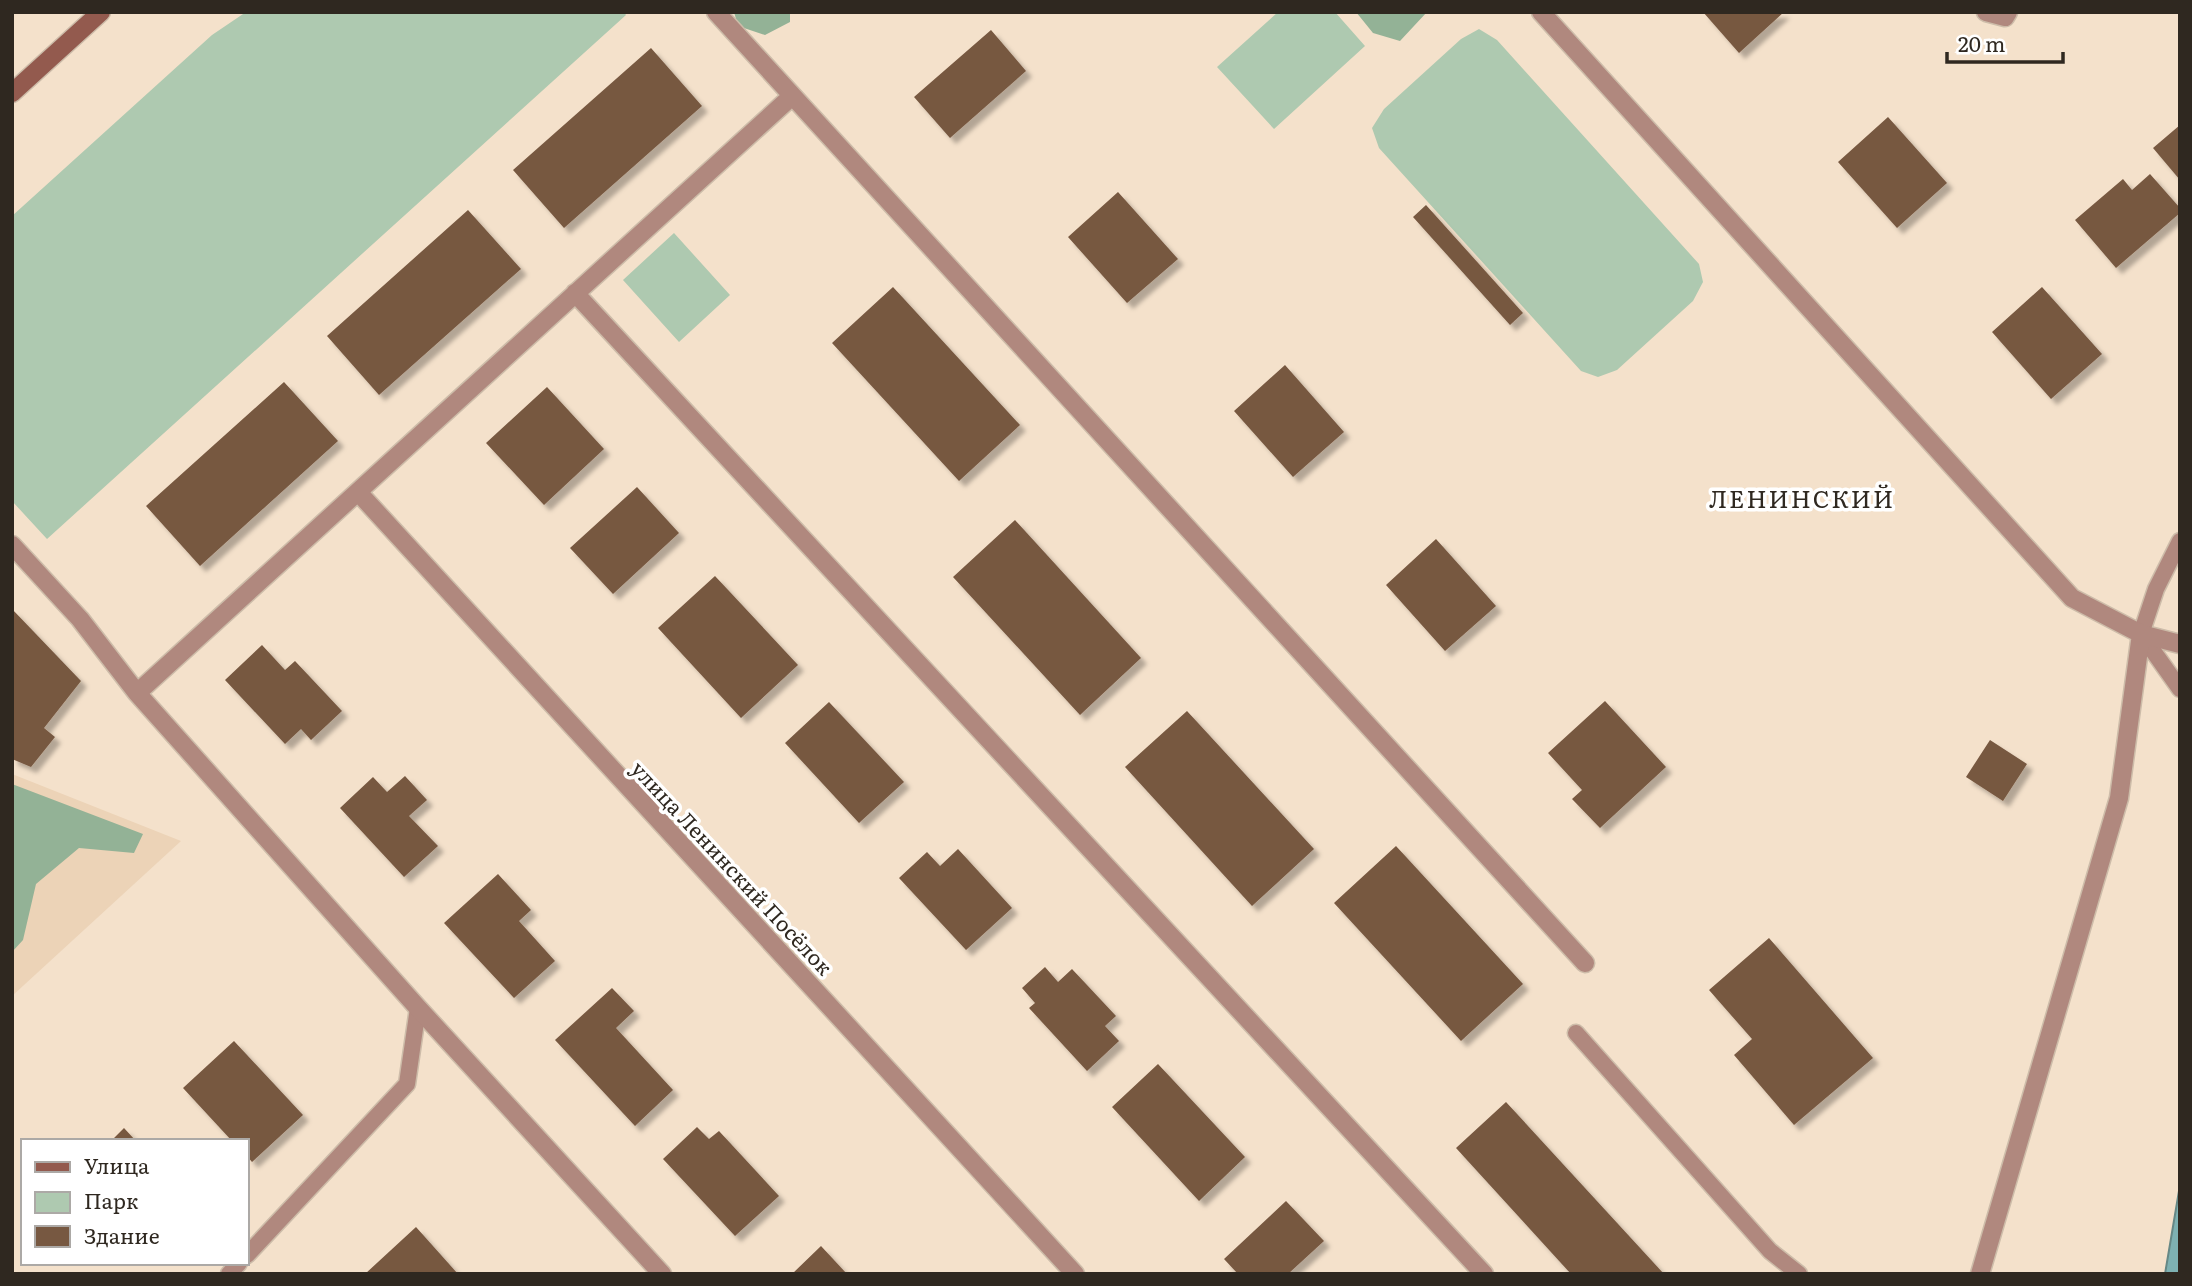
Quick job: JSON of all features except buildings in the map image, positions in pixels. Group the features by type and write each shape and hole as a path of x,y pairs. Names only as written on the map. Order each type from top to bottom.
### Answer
{"main road":[{"path":"12,93 101,12"}],"street":[{"path":"716,12 1585,963"},
{"path":"1541,12 2071,598 2141,634 2180,643"},
{"path":"1986,12 2005,17 2008,12"},
{"path":"137,692 792,97"},
{"path":"575,293 1484,1274"},
{"name":"улица Ленинский Посёлок","path":"358,492 1076,1274"},
{"path":"12,545 80,619 137,692 418,1008 662,1274"},
{"path":"1980,1274 2119,798 2141,634"}],"lane":[{"path":"2180,541 2155,589 2141,634 2180,689"},
{"path":"248,1254 407,1084 418,1008"},
{"path":"1576,1033 1770,1251 1800,1274"}],"shaded area":[{"path":"12,774 181,841 12,996"}],"green space":[{"path":"246,12 624,12 626,15 47,539 12,501 12,216 212,35"},
{"path":"734,12 790,12 790,22 765,35 738,26"},
{"path":"1278,12 1335,12 1365,46 1274,129 1217,67"},
{"path":"1356,12 1427,12 1400,41 1373,33"},
{"path":"1479,29 1497,40 1699,264 1703,282 1693,301 1617,370 1598,377 1581,371 1379,148 1372,128 1384,109 1461,39"},
{"path":"674,233 730,295 679,342 623,280"},
{"path":"12,784 143,834 134,853 79,848 36,884 23,940 12,952"}],"water":[{"path":"2180,1185 2180,1274 2165,1274"}],"district":[{"name":"ЛЕНИНСКИЙ","path":"1802,497"}]}
